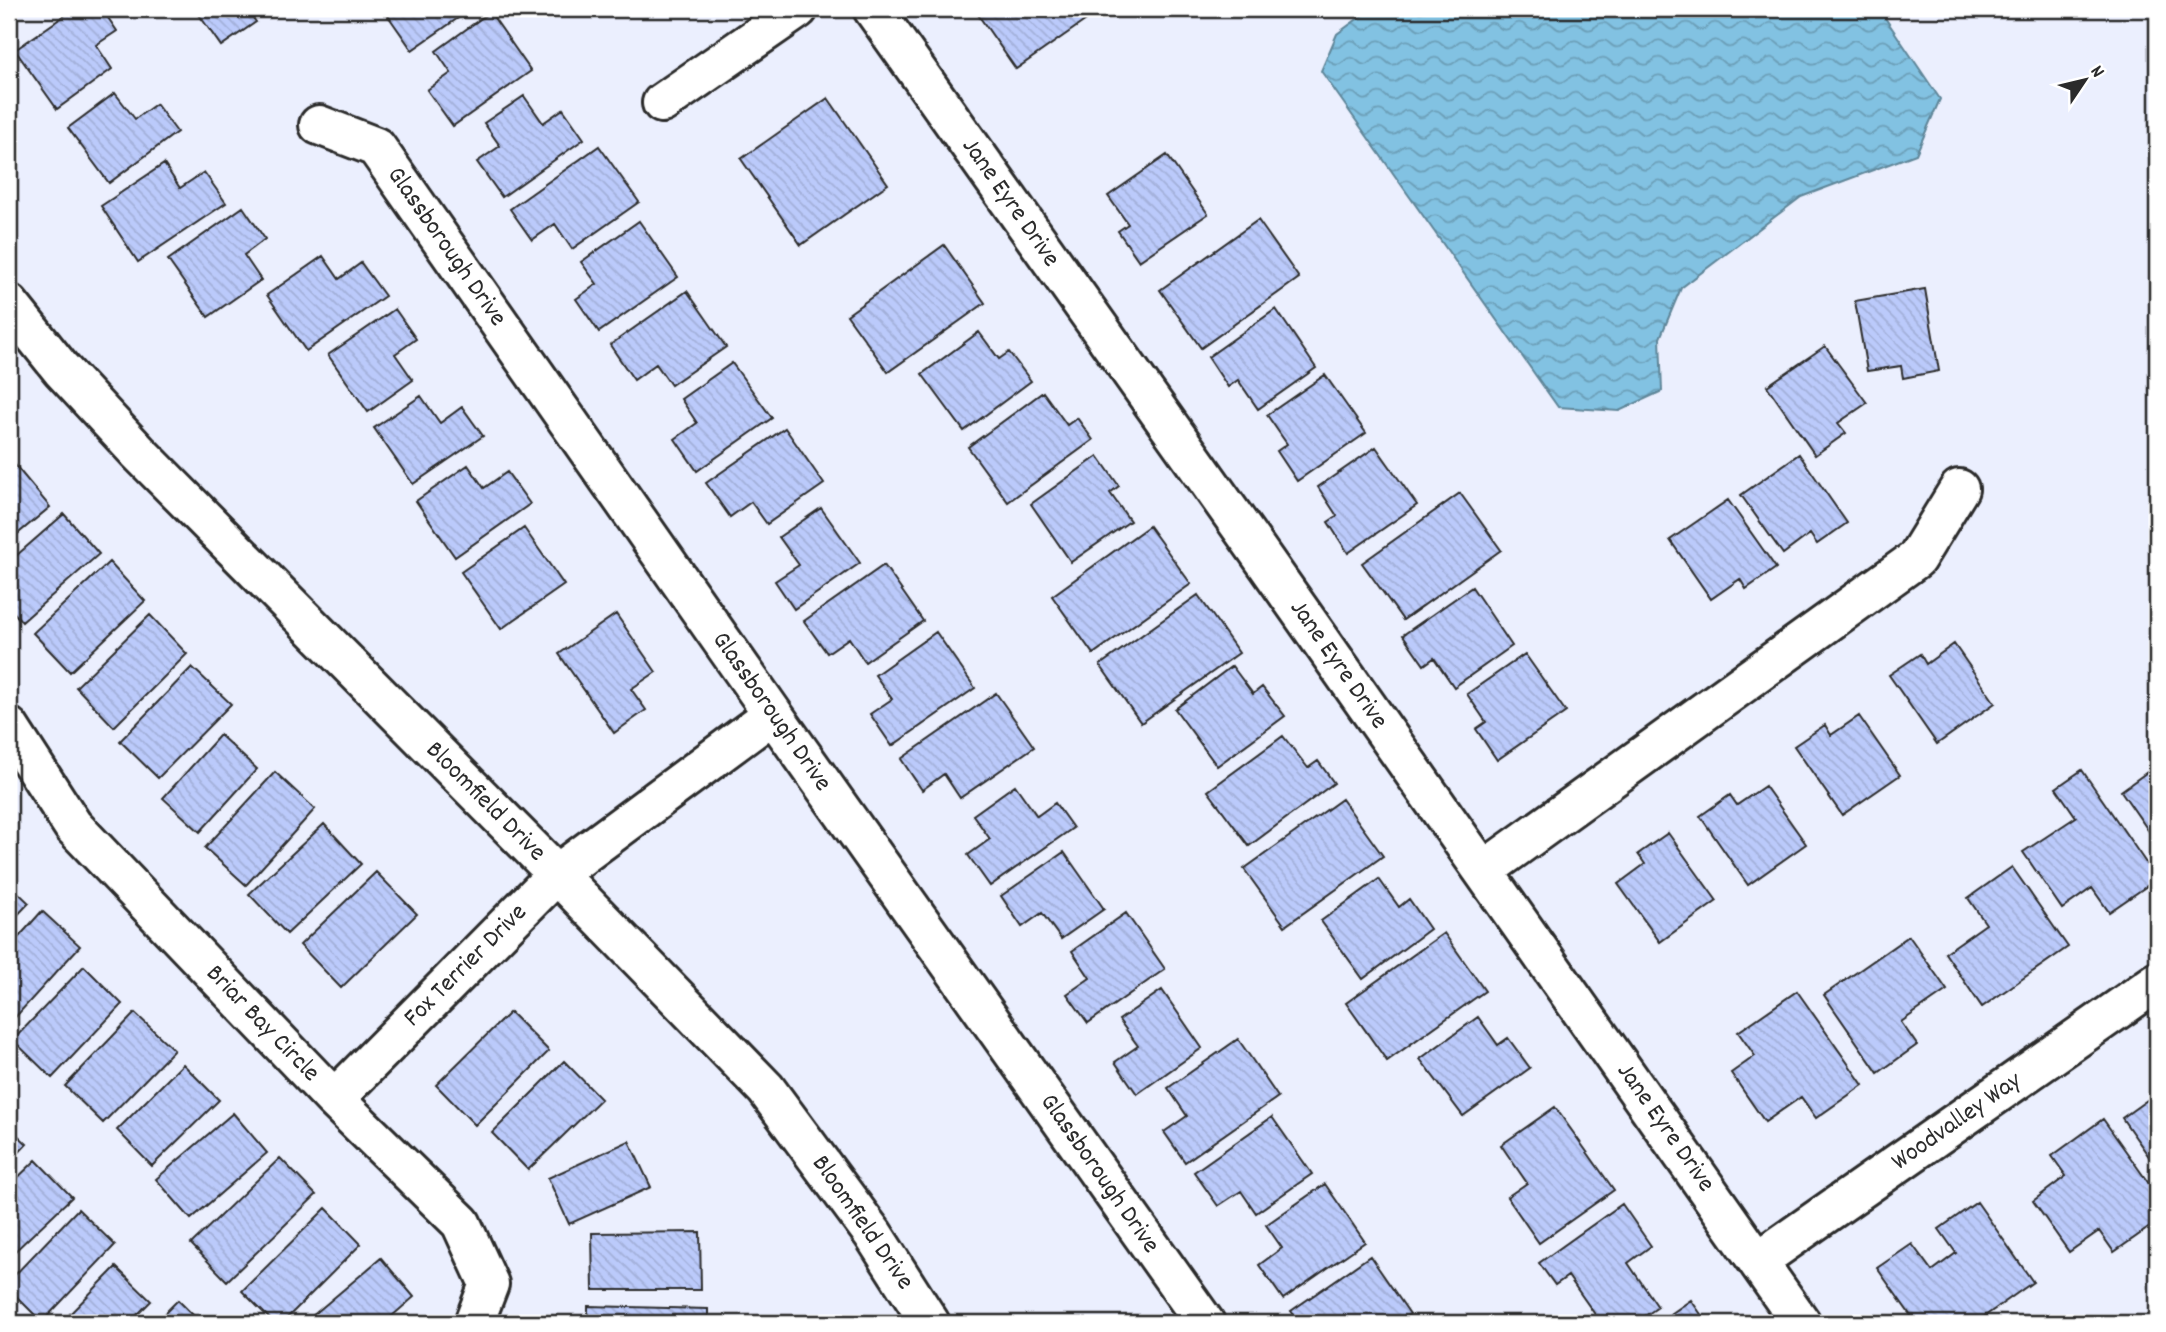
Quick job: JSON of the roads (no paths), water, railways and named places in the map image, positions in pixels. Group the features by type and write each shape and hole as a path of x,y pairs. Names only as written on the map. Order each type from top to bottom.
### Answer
{"street":[{"path":"662,103 798,9"},
{"name":"Jane Eyre Drive","path":"873,9 1801,1323"},
{"name":"Glassborough Drive","path":"319,125 376,148 1205,1323"},
{"name":"Bloomfield Drive","path":"9,304 61,369 138,452 765,1089 873,1234 930,1323"},
{"path":"1483,871 1916,559 1959,489"},
{"name":"Fox Terrier Drive","path":"334,1099 556,874 773,714"},
{"name":"Briar Bay Circle","path":"9,727 73,826 334,1099 461,1223 489,1284 474,1323"},
{"name":"Woodvalley Way","path":"1758,1261 2157,982"}],"water":[{"path":"1371,9 1879,9 1940,99 1916,154 1801,197 1681,288 1660,338 1662,391 1619,411 1558,407 1321,71 1337,34"}]}
